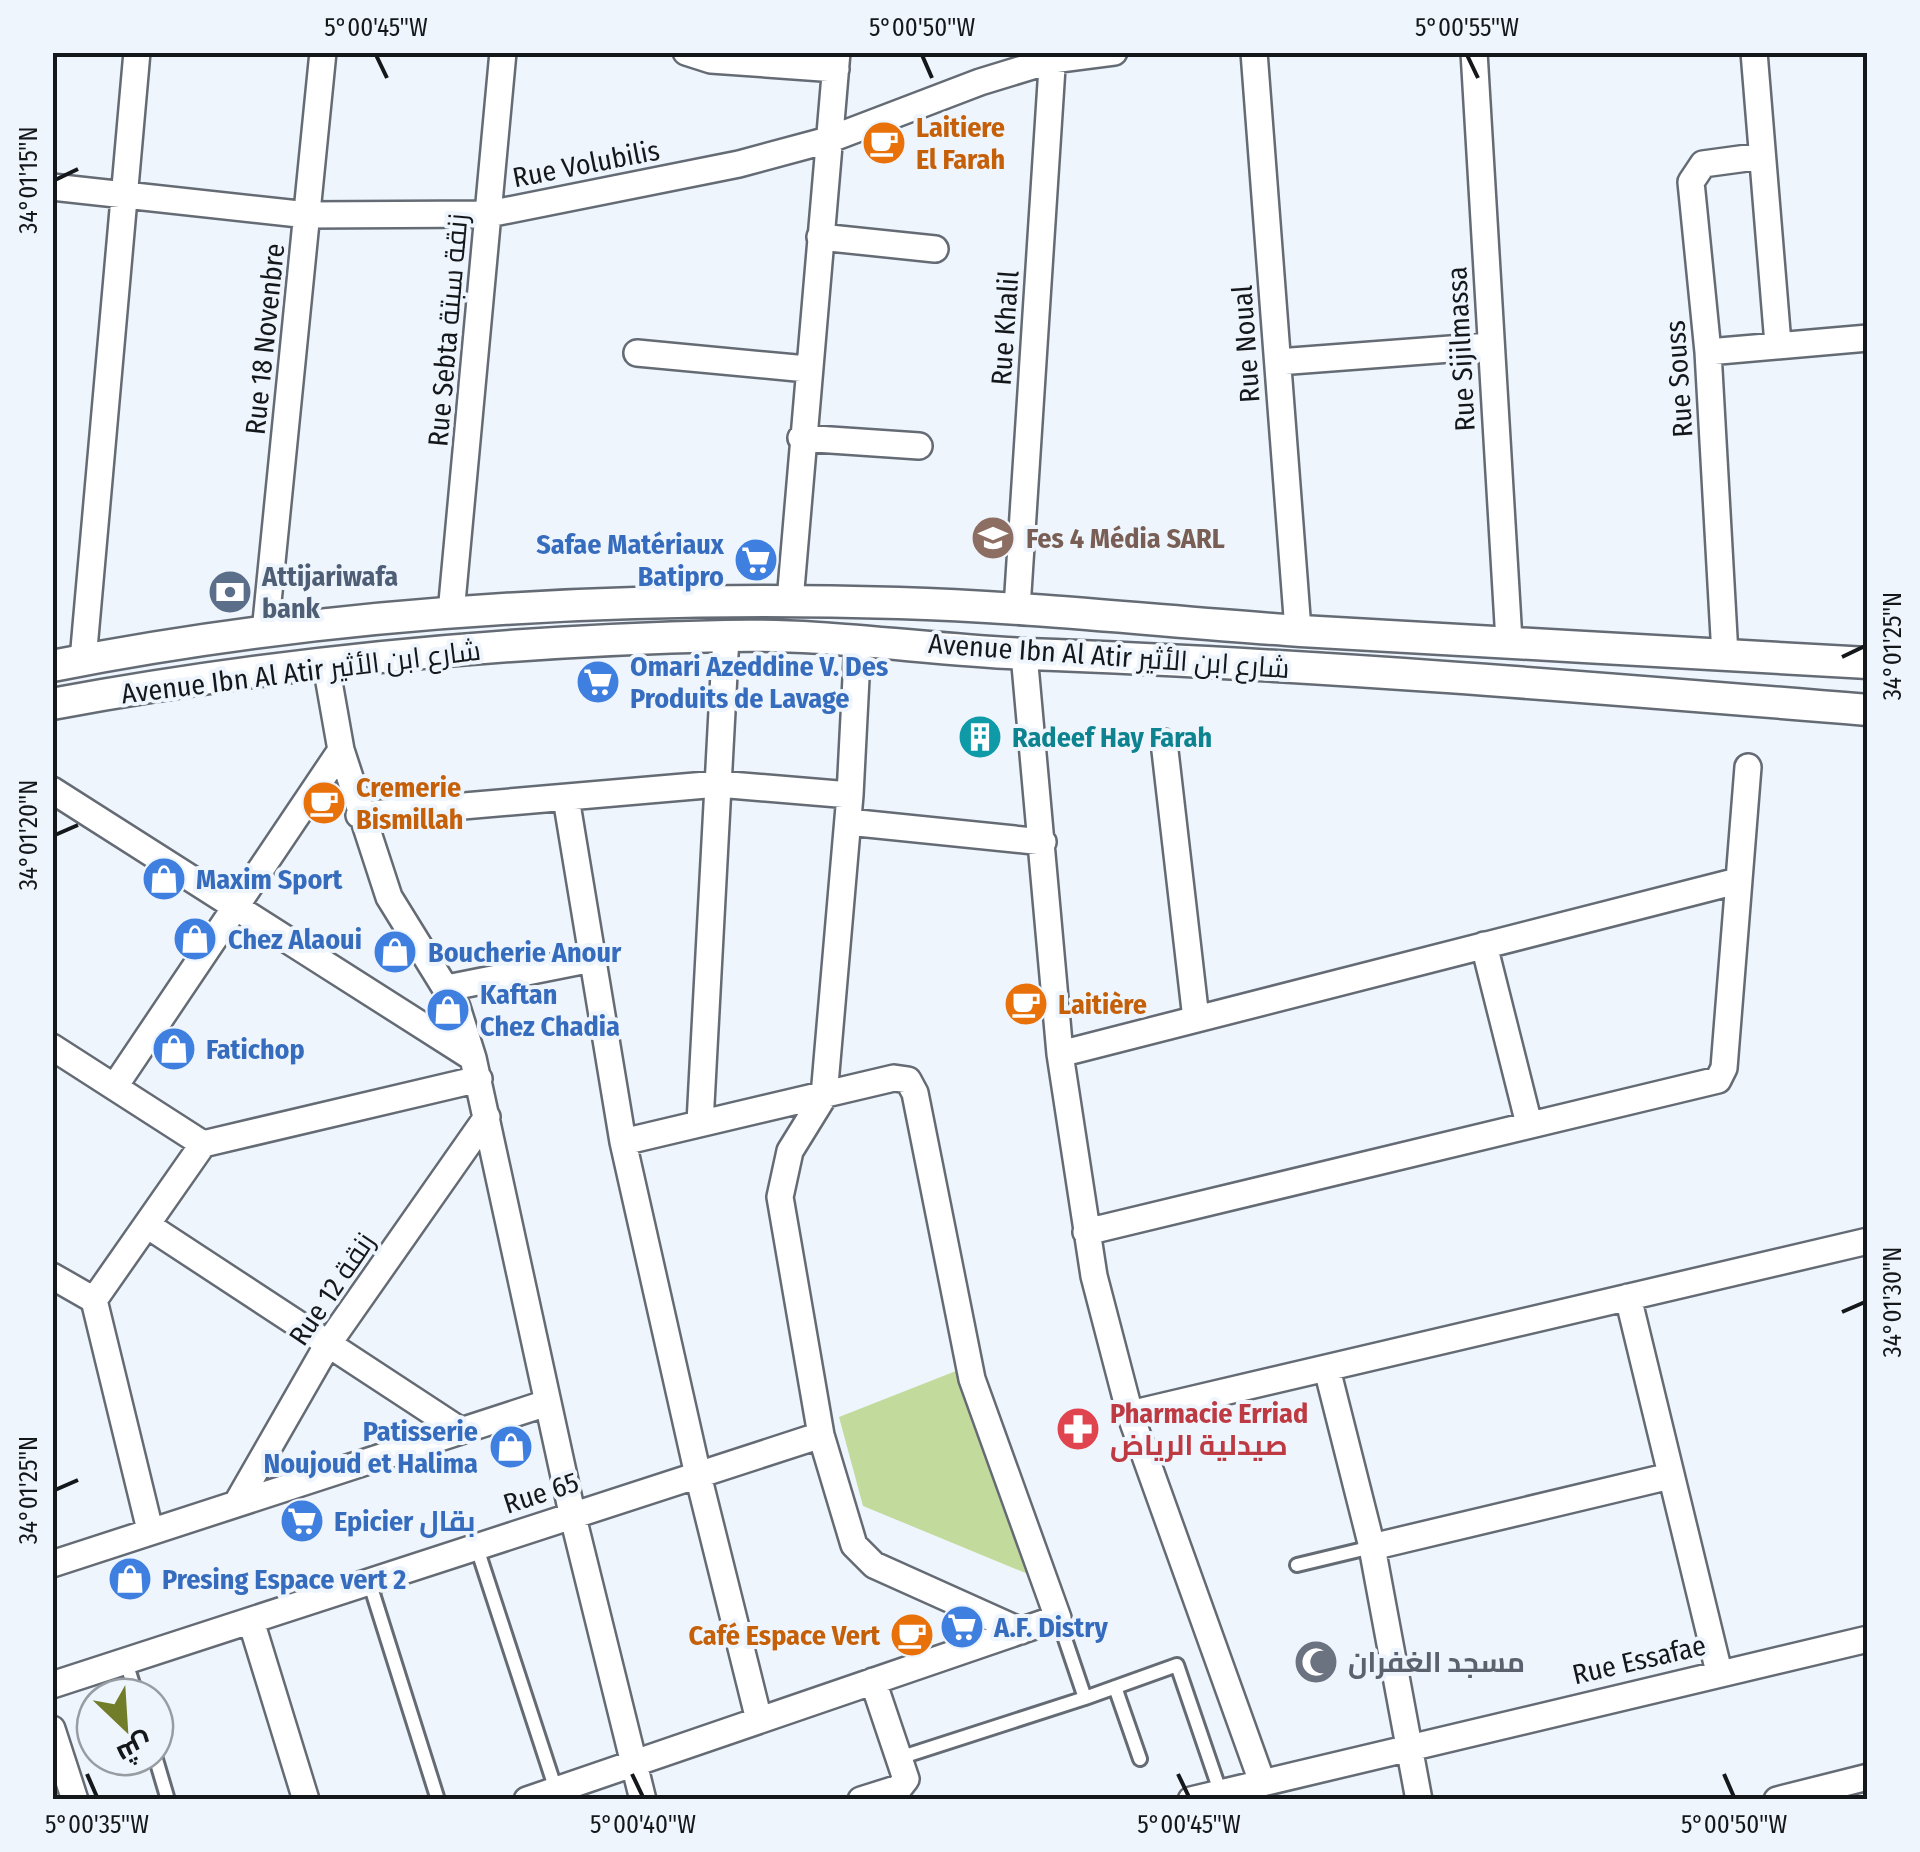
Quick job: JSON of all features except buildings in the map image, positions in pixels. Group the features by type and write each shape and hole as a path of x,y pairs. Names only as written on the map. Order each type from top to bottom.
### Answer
{"street":[{"path":"83,660 137,52"},
{"name":"Rue 18 Novenbre","path":"266,632 323,52"},
{"name":"Rue Sebta زنقة سبتة","path":"452,613 503,52"},
{"path":"686,52 711,60 837,61 801,438 790,601"},
{"name":"Rue Volubilis","path":"52,187 308,215 489,214 739,164 828,140 1052,56 1114,52"},
{"name":"Rue Noual","path":"1254,52 1298,630"},
{"name":"Rue Sijilmassa","path":"1474,52 1509,641"},
{"path":"1754,52 1778,344"},
{"name":"Rue Khalil","path":"1017,608 1052,56"},
{"name":"Rue Souss","path":"1725,655 1694,174 1703,164 1762,156"},
{"path":"820,237 935,249"},
{"path":"1708,352 1868,338"},
{"path":"1278,362 1490,346"},
{"path":"636,353 808,369"},
{"path":"801,438 919,446"},
{"name":"Avenue Ibn Al Atir شارع ابن الأثير","path":"52,666 266,632 452,613 790,601 1017,608 1298,630 1868,663"},
{"path":"700,1123 726,636"},
{"name":"Avenue Ibn Al Atir شارع ابن الأثير","path":"52,704 326,665 452,652 726,636 858,639 1024,654 1553,684 1868,710"},
{"path":"858,639 850,796 824,1096 790,1151 780,1197 821,1435 848,1529 862,1556 874,1565 1022,1631"},
{"path":"1024,654 1060,1054 1086,1232 1130,1414 1266,1790"},
{"path":"326,665 341,750 389,897 446,988 476,1068 572,1514 642,1800"},
{"path":"1164,742 1196,1019"},
{"path":"115,1086 341,750"},
{"path":"1086,1232 1722,1078 1748,767"},
{"path":"360,815 718,784 850,796"},
{"path":"52,790 236,907 476,1068"},
{"path":"566,798 622,1142 759,1720"},
{"path":"848,822 1043,842"},
{"path":"1060,1054 1737,882"},
{"path":"1484,944 1529,1124"},
{"path":"446,988 592,959"},
{"path":"52,1047 202,1144"},
{"path":"94,1300 202,1144 476,1068"},
{"path":"527,1800 1058,1618 972,1379 908,1080 894,1078 622,1142"},
{"name":"Rue 12 زنقة","path":"238,1501 328,1344 487,1117"},
{"path":"147,1225 458,1429"},
{"path":"1130,1414 1868,1241"},
{"path":"52,1276 94,1300 150,1530"},
{"path":"1628,1297 1719,1672"},
{"path":"1328,1369 1372,1547 1418,1800"},
{"path":"56,1559 547,1403"},
{"name":"Rue 65","path":"52,1685 821,1435"},
{"path":"1372,1547 1670,1476"},
{"path":"250,1621 306,1800"},
{"name":"Rue Essafae","path":"1191,1800 1220,1791 1266,1790 1408,1746 1868,1639"},
{"path":"861,1800 905,1783 873,1681"},
{"path":"52,1729 75,1800"},
{"path":"1777,1800 1868,1777"}],"lane":[{"path":"476,1545 556,1790"},
{"path":"1297,1565 1372,1547"},
{"path":"369,1581 438,1800"},
{"path":"1058,1618 1085,1698"},
{"path":"126,1662 131,1677"},
{"path":"899,1758 1177,1665 1220,1791"},
{"path":"1115,1687 1140,1758"}],"green space":[{"path":"961,1369 1028,1574 863,1506 839,1417"}],"place":[{"name":"Laitiere El Farah","path":"884,143"},
{"name":"Fes 4 Média SARL","path":"993,538"},
{"name":"Safae Matériaux Batipro","path":"756,560"},
{"name":"Attijariwafa bank","path":"230,592"},
{"name":"Omari Azeddine V. Des Produits de Lavage","path":"598,682"},
{"name":"Radeef Hay Farah","path":"980,737"},
{"name":"Cremerie Bismillah","path":"324,803"},
{"name":"Maxim Sport","path":"164,879"},
{"name":"Chez Alaoui","path":"195,939"},
{"name":"Boucherie Anour","path":"395,952"},
{"name":"Laitière","path":"1026,1004"},
{"name":"Kaftan Chez Chadia","path":"448,1010"},
{"name":"Fatichop","path":"174,1049"},
{"name":"Pharmacie Erriad صيدلية الرياض","path":"1078,1429"},
{"name":"Patisserie Noujoud et Halima","path":"511,1447"},
{"name":"Epicier بقال","path":"302,1521"},
{"name":"Presing Espace vert 2","path":"130,1579"},
{"name":"A.F. Distry","path":"962,1627"},
{"name":"Café Espace Vert","path":"912,1635"},
{"name":"مسجد الغفران","path":"1316,1662"}]}
